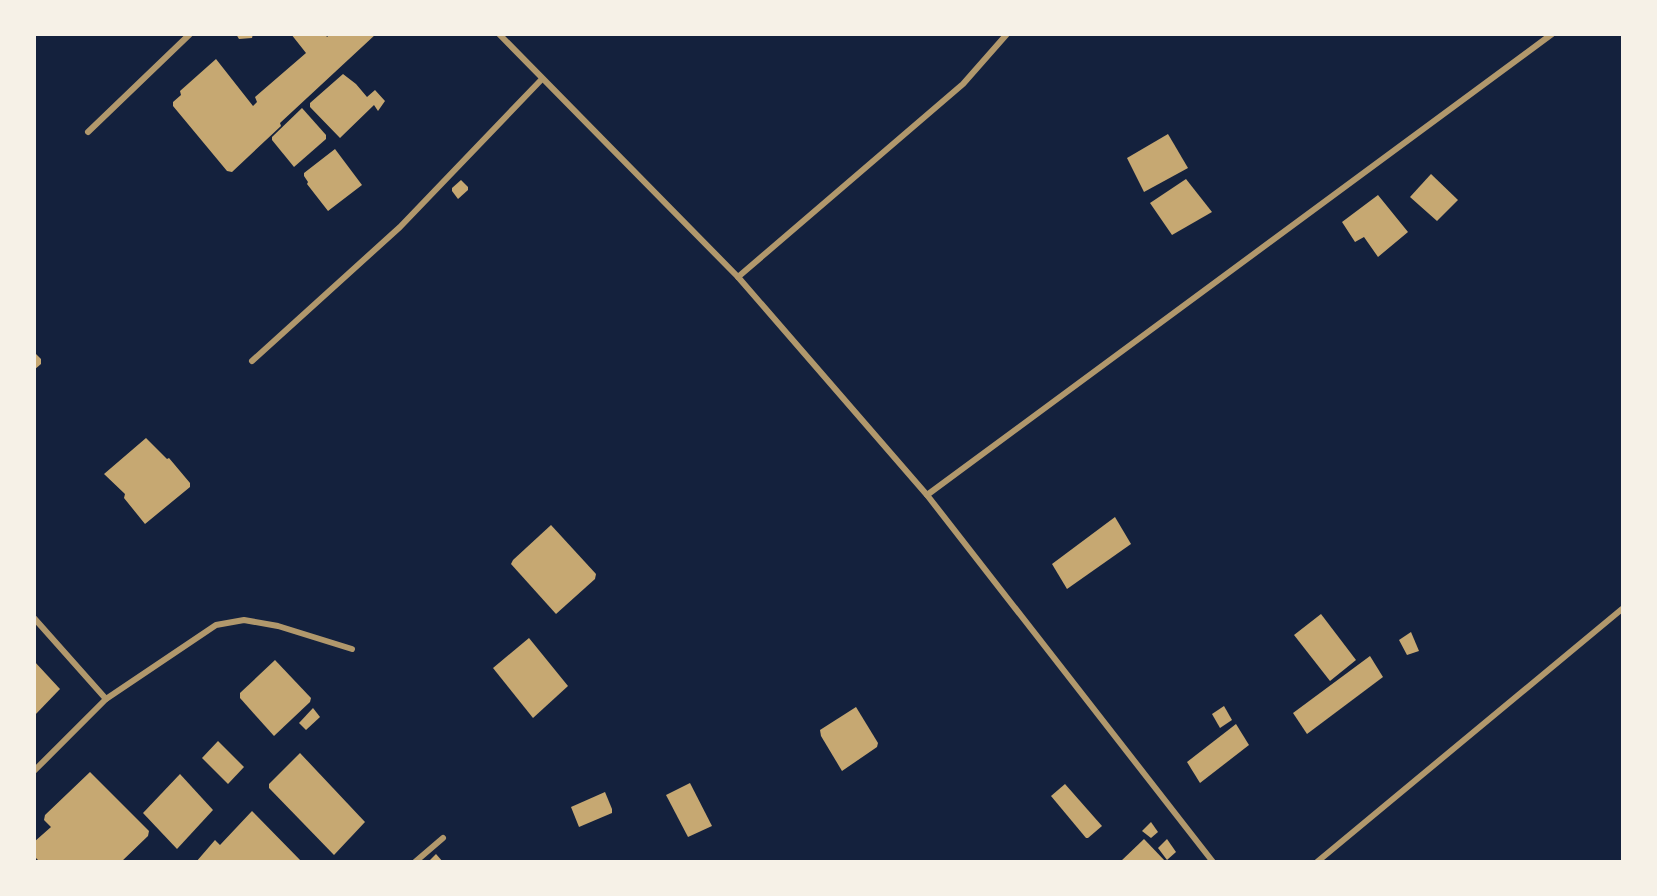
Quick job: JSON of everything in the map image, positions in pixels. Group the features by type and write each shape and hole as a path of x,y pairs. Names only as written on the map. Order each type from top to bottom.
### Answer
{"street":[{"path":"88,132 190,34"},
{"path":"499,34 738,277 927,495 1213,861"},
{"path":"738,277 963,84 1007,34"},
{"path":"927,495 1552,34"},
{"path":"252,361 400,227 542,79"},
{"path":"1317,861 1623,609"},
{"path":"34,618 106,699"},
{"path":"34,771 106,699 216,625 244,620 278,626 352,649"},
{"path":"415,861 443,838"}],"building":[{"path":"236,34 253,34 252,38 239,39"},
{"path":"291,34 325,34 327,37 330,34 376,34 280,123 281,126 232,172 227,171 173,106 173,102 181,95 180,91 216,59 253,106 257,102 255,97 306,53"},
{"path":"343,74 367,97 375,90 385,101 378,111 374,105 340,138 310,107 310,103"},
{"path":"302,108 326,135 326,139 294,167 272,137"},
{"path":"1168,134 1188,168 1144,192 1127,158"},
{"path":"335,149 362,185 328,211 307,184 304,173"},
{"path":"1431,174 1458,200 1437,221 1410,197"},
{"path":"1186,179 1212,212 1172,235 1150,203"},
{"path":"461,180 468,190 458,199 452,188"},
{"path":"1378,195 1408,232 1378,257 1364,237 1355,242 1342,222"},
{"path":"34,352 41,359 41,364 34,370"},
{"path":"146,438 167,459 169,458 190,483 190,487 145,524 124,498 125,494 104,474"},
{"path":"1115,517 1131,544 1067,589 1052,564"},
{"path":"551,525 596,574 595,579 556,614 511,564"},
{"path":"1321,614 1356,660 1330,681 1294,635"},
{"path":"1411,632 1419,651 1407,655 1399,640"},
{"path":"529,638 568,686 533,718 493,668"},
{"path":"1370,656 1383,677 1307,734 1293,713"},
{"path":"275,660 311,698 310,702 274,736 240,698 240,693"},
{"path":"34,661 60,689 34,716"},
{"path":"1224,706 1232,720 1220,728 1212,714"},
{"path":"856,707 878,743 877,747 842,771 821,736 820,730"},
{"path":"313,708 320,717 306,730 299,723"},
{"path":"1236,724 1249,745 1200,783 1187,762"},
{"path":"218,741 244,767 228,784 202,758"},
{"path":"300,753 365,822 334,855 269,788 269,784"},
{"path":"90,772 149,831 148,836 121,862 40,862 34,856 34,842 51,827 44,820 45,815"},
{"path":"180,774 213,810 177,849 143,813"},
{"path":"690,783 712,826 688,837 666,795"},
{"path":"1065,784 1102,826 1088,838 1051,796"},
{"path":"605,792 612,813 579,827 571,807"},
{"path":"252,811 302,862 196,862 215,840 220,845"},
{"path":"1151,822 1158,832 1151,838 1142,831"},
{"path":"1144,839 1166,862 1120,862"},
{"path":"1167,839 1176,852 1167,860 1158,848"},
{"path":"436,854 443,862 428,862"}]}
